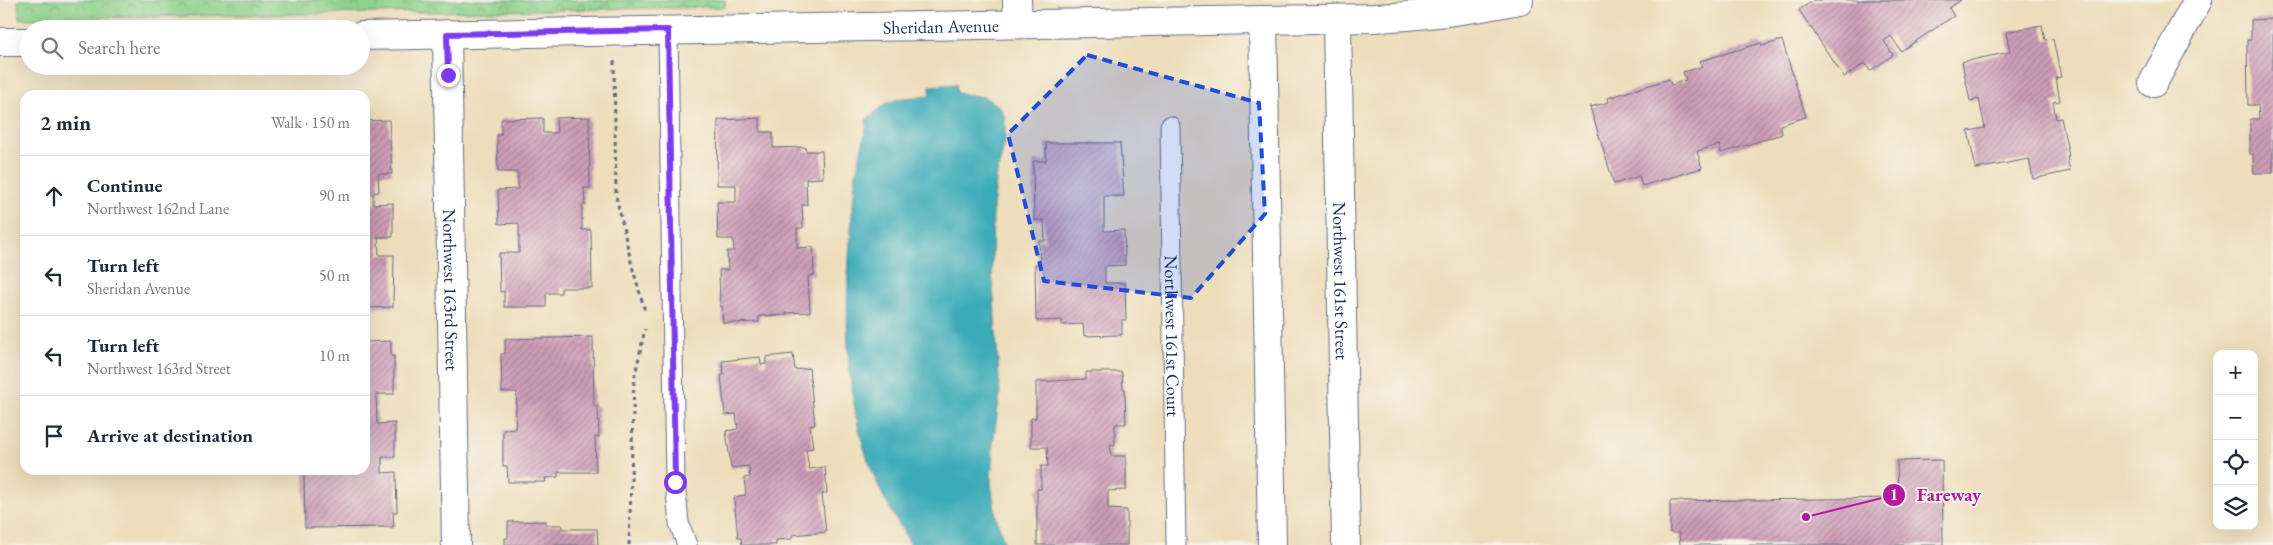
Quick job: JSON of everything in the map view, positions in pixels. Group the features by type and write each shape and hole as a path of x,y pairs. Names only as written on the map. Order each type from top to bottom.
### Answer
{"street":[{"name":"Sheridan Avenue","path":"370,36 668,30 1018,12 1263,20 1337,19 1414,16 1477,9 1519,0"},
{"path":"2153,82 2198,0"},
{"name":"Northwest 161st Street","path":"1337,19 1346,545"},
{"path":"1263,20 1272,545"},
{"name":"Northwest 163rd Street","path":"447,34 456,545"},
{"path":"0,42 20,42"}],"lane":[{"path":"668,30 675,482 679,523 687,545"},
{"name":"Northwest 161st Court","path":"1170,126 1176,545"}],"path":[{"path":"613,32 616,196 645,319"},
{"path":"629,545 634,380 645,327"}],"highlighted area":[{"path":"1087,55 1259,103 1265,214 1191,298 1044,281 1008,134"}],"green space":[{"path":"18,0 725,0 725,7 19,19"}],"water":[{"path":"956,84 957,93 984,97 1000,107 1005,118 1005,142 997,174 993,208 992,269 1000,395 993,443 991,484 996,516 1005,545 911,545 887,504 872,471 858,427 852,393 847,322 849,251 856,174 867,119 887,103 901,98 930,96 930,86"}],"building":[{"path":"1814,0 1961,0 1949,8 1954,16 1901,51 1891,36 1884,41 1893,55 1870,71 1865,63 1844,77 1799,10"},
{"path":"2273,19 2273,173 2254,173 2253,154 2250,154 2250,119 2259,119 2258,105 2248,105 2247,40 2251,40 2251,20"},
{"path":"2042,25 2045,40 2053,39 2061,77 2056,78 2060,101 2053,102 2056,119 2061,118 2069,156 2067,156 2070,171 2033,179 2029,159 1976,169 1968,131 1985,128 1979,99 1970,101 1962,62 2010,52 2006,32"},
{"path":"1782,40 1806,117 1780,125 1782,134 1721,153 1719,145 1697,151 1702,168 1642,186 1639,176 1614,184 1590,107 1609,102 1608,98 1669,79 1671,85 1686,80 1683,72 1702,67 1700,61 1761,43 1762,46"},
{"path":"589,117 590,188 584,188 585,205 582,205 582,230 591,230 592,288 561,288 561,293 546,293 546,307 504,307 504,291 500,292 499,253 519,253 519,223 499,224 498,190 518,189 518,172 498,172 497,135 501,135 501,119 543,118 543,133 557,133 556,118"},
{"path":"760,118 760,132 773,132 773,148 805,147 806,151 822,151 823,178 806,179 807,205 802,205 803,228 797,228 797,248 813,247 814,275 808,276 810,312 759,316 759,322 723,323 722,306 720,306 719,270 728,270 727,251 734,251 733,239 718,239 717,202 736,202 736,185 717,185 718,120"},
{"path":"389,120 392,174 378,174 379,192 373,193 373,204 393,203 393,237 378,237 379,255 394,255 393,307 370,308 370,121"},
{"path":"1046,143 1120,143 1124,196 1104,196 1104,231 1124,230 1125,265 1105,266 1105,283 1125,283 1126,320 1122,320 1122,335 1084,336 1083,324 1062,325 1062,320 1036,321 1035,264 1040,264 1039,241 1045,241 1044,220 1034,220 1033,161 1046,161"},
{"path":"593,337 594,406 598,406 599,437 595,437 596,472 558,472 558,477 545,478 546,482 508,482 507,466 503,466 503,430 515,429 517,392 502,392 501,354 505,354 505,339"},
{"path":"391,341 391,356 394,356 394,394 376,394 377,424 395,423 395,457 382,457 382,473 396,472 397,512 393,512 394,527 305,528 304,475 370,475 370,342"},
{"path":"793,354 795,370 809,368 815,425 810,425 813,448 806,449 809,469 825,467 827,493 822,494 826,532 792,535 792,539 776,540 776,545 742,545 741,538 738,538 734,497 746,495 744,478 750,477 749,466 731,468 726,431 738,429 736,414 725,415 721,375 724,375 722,361 760,357 761,365 766,364 766,357"},
{"path":"1086,372 1122,372 1123,389 1125,389 1126,424 1115,424 1115,445 1110,444 1111,456 1126,456 1126,490 1108,491 1108,509 1127,510 1127,545 1037,545 1037,489 1041,489 1041,466 1048,466 1047,447 1031,447 1031,418 1036,418 1036,382 1086,379"},
{"path":"1942,460 1943,545 1680,545 1679,533 1670,533 1670,501 1898,498 1897,461"},
{"path":"546,521 546,525 562,525 562,529 597,529 598,545 505,545 505,538 508,538 508,522"}],"place":[{"name":"Fareway","path":"1806,517"}],"route":[{"path":"448,75 447,34 668,30 675,482"}]}
